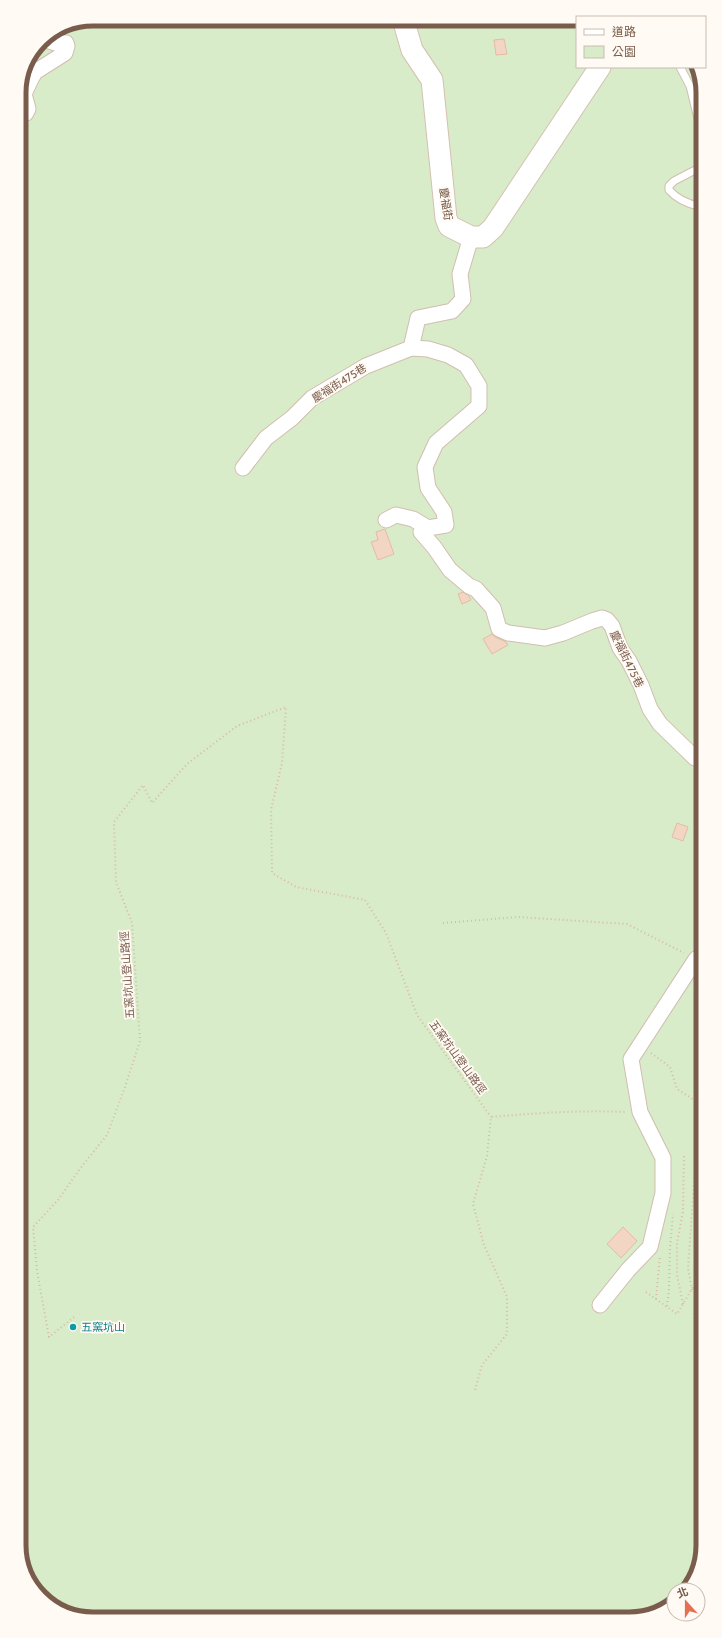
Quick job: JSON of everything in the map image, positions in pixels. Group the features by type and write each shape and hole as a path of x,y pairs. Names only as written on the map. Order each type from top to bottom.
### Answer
{"street":[{"name":"慶福街","path":"405,26 412,50 432,80 446,218 450,226 470,237"},
{"path":"26,90 35,72 65,53 67,46 66,43 51,42"},
{"path":"411,348 418,318 452,311 463,299 460,274 470,237 483,237 493,228 599,68"},
{"path":"26,102 28,109 26,113"},
{"name":"慶福街475巷","path":"243,468 266,438 292,418 312,398 366,366 411,348 428,349 448,355 466,365 479,386 479,406 436,443 425,467 428,488 444,512 446,525 428,528 421,532 434,547 450,570 469,586 476,589 493,608 499,629 508,633 545,638 563,633 602,618 607,620 612,626 620,648 632,667 650,709 660,724 696,758"},
{"path":"386,520 396,515 412,519 428,528"},
{"path":"600,1305 628,1270 650,1247 663,1193 663,1158 640,1112 631,1059 696,963"}],"lane":[{"path":"681,68 690,86 696,111"},
{"path":"696,170 674,181 669,186 669,190 679,199 691,205 696,206"}],"path":[{"name":"五窯坑山登山路徑","path":"74,1317 49,1337 37,1271 33,1227 58,1200 82,1166 107,1135 140,1041 132,923 116,882 114,822 143,785 152,803 187,764 237,726 286,707 282,763 271,810 272,873 296,887 366,900 386,933 417,1016 491,1116"},
{"path":"443,923 518,917 627,924 696,958"},
{"path":"640,1045 670,1067 677,1089 696,1101"},
{"path":"475,1390 482,1365 507,1334 507,1297 484,1245 473,1204 487,1156 491,1116 596,1111 640,1112"},
{"path":"683,1304 677,1275 677,1243 683,1211 684,1156"},
{"path":"692,1290 688,1268 696,1156"},
{"path":"667,1306 673,1213"},
{"path":"656,1299 660,1250"},
{"path":"646,1292 677,1314 696,1283"},
{"path":"694,1319 696,1308"}],"green space":[{"path":"93,26 576,26 576,68 691,68 696,93 696,1545 689,1575 685,1582 666,1582 666,1601 651,1608 629,1612 89,1612 80,1611 59,1603 46,1592 33,1575 27,1558 26,1545 26,89 31,67 37,56 56,37 67,31 80,27"}],"building":[{"path":"504,39 507,54 496,55 494,40"},
{"path":"385,529 394,554 378,560 371,542 378,540 376,532"},
{"path":"463,592 469,596 471,600 462,604 458,594"},
{"path":"492,634 506,642 508,645 492,654 483,639"},
{"path":"677,823 688,827 683,841 672,837"},
{"path":"623,1227 637,1241 621,1258 607,1244"}],"place":[{"name":"五窯坑山","path":"73,1327"}]}
